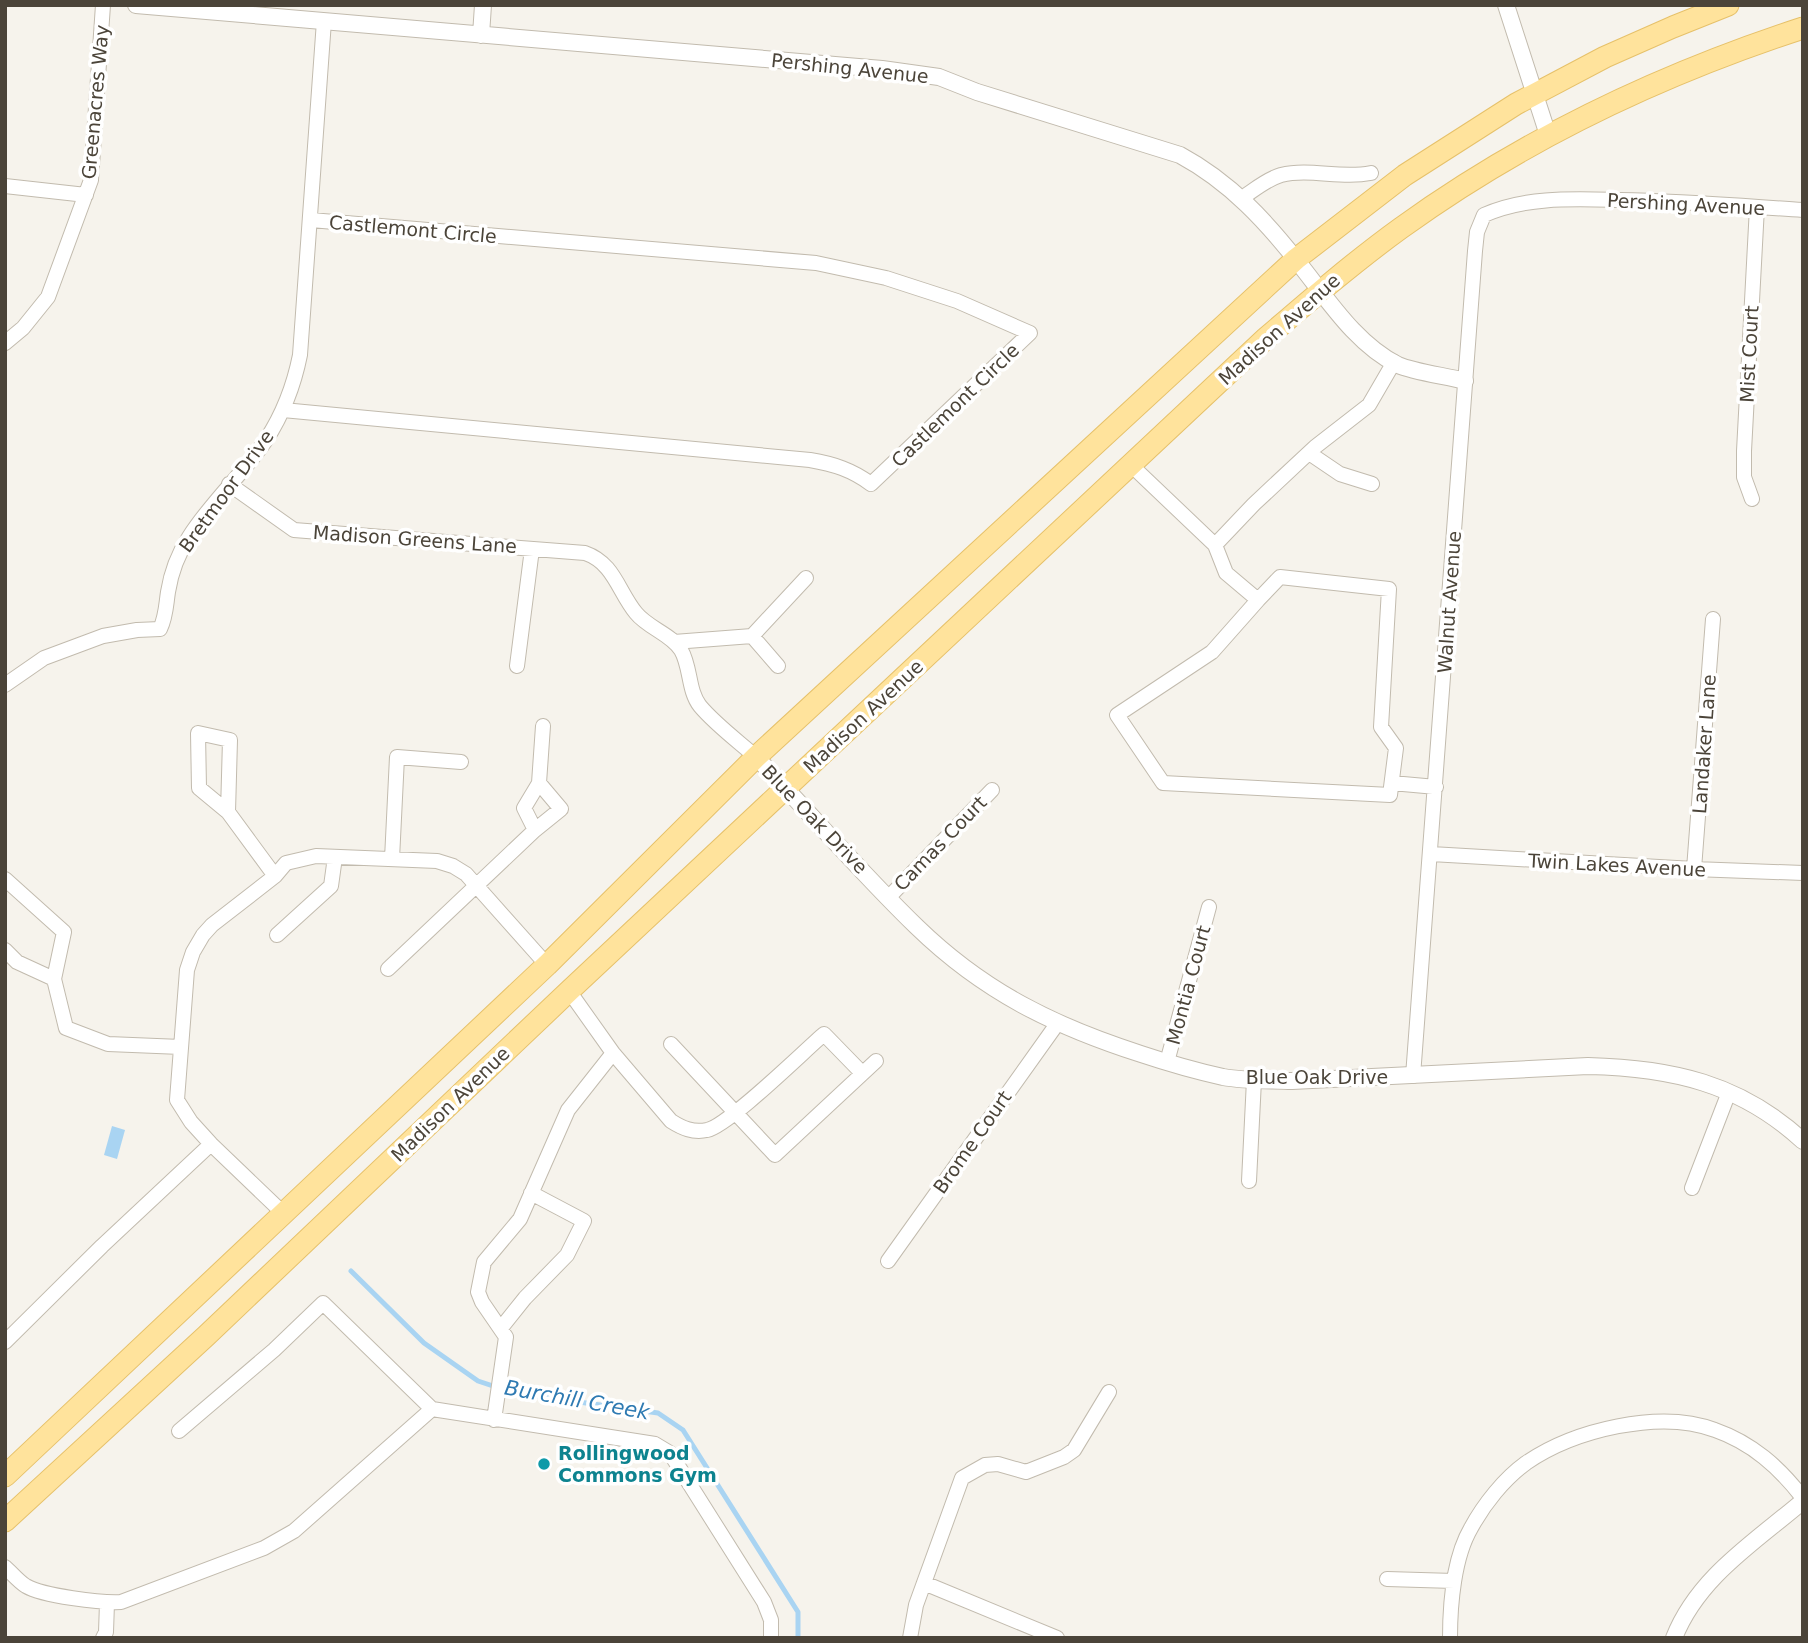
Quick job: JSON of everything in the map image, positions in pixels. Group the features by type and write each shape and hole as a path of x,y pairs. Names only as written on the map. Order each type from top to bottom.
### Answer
{"main road":[{"name":"Madison Avenue","path":"5,1476 547,965 756,757 1296,259 1415,169 1474,130 1605,57 1728,5"},
{"name":"Madison Avenue","path":"5,1521 206,1336 569,991 1266,338 1321,290 1392,234 1446,197 1548,135 1676,74 1744,47 1803,28"}],"street":[{"name":"Greenacres Way","path":"5,343 23,328 48,297 86,195 92,168 103,5"},
{"name":"Pershing Avenue","path":"136,5 882,69 939,77 976,92 1181,155 1222,181 1242,198 1355,331 1394,362 1465,381"},
{"path":"481,35 483,5"},
{"path":"1506,5 1548,135"},
{"name":"Bretmoor Drive","path":"5,685 44,658 103,636 160,629 165,618 175,563 189,537 267,440 283,410 300,355 324,21"},
{"path":"1242,198 1282,175 1304,173 1356,176 1371,173"},
{"path":"5,186 86,195"},
{"name":"Pershing Avenue","path":"1569,198 1803,210"},
{"name":"Walnut Avenue","path":"1413,1076 1477,232 1484,215 1512,205 1569,198"},
{"name":"Mist Court","path":"1752,499 1744,477 1744,451 1757,207"},
{"name":"Castlemont Circle","path":"283,410 810,460 854,471 872,484 1030,333 957,301 898,282 816,263 311,220"},
{"path":"1215,545 1309,453 1369,405 1394,362"},
{"path":"1309,453 1340,474 1371,484"},
{"path":"1131,465 1215,545 1226,573 1258,600"},
{"name":"Madison Greens Lane","path":"229,484 295,530 532,548 585,553 597,557 613,574 637,615 674,642"},
{"path":"517,666 532,548"},
{"path":"1280,577 1389,589 1381,727 1396,748 1390,795 1163,783 1117,715 1212,652 1258,600 1280,577"},
{"path":"674,642 751,636 806,578"},
{"name":"Landaker Lane","path":"1695,869 1713,618"},
{"path":"751,636 778,666"},
{"path":"674,642 683,653 700,705 756,757"},
{"path":"535,830 524,808 539,783 543,726"},
{"path":"228,812 230,740 198,733 199,788 228,812 275,876"},
{"path":"392,859 397,757 461,762"},
{"name":"Blue Oak Drive","path":"756,757 918,928 976,975 1024,1007 1093,1039 1224,1077 1254,1080 1413,1076 1588,1066 1634,1067 1675,1073 1729,1092 1789,1129 1803,1141"},
{"path":"388,969 535,830 561,809 539,783"},
{"path":"1392,783 1436,787"},
{"name":"Camas Court","path":"889,897 992,790"},
{"name":"Twin Lakes Avenue","path":"1431,854 1803,873"},
{"path":"284,1213 211,1144 191,1122 177,1100 187,970 202,935 275,876 286,863 316,856 437,861 466,874 547,965"},
{"path":"277,935 331,886 335,857"},
{"path":"5,879 64,932 54,979 66,1028 108,1044 181,1047"},
{"name":"Montia Court","path":"1167,1062 1209,907"},
{"path":"5,950 17,962 54,979"},
{"path":"569,991 613,1053 671,1121 682,1128 695,1131 718,1127 824,1034 862,1073"},
{"name":"Brome Court","path":"888,1261 1057,1024"},
{"path":"671,1044 775,1155 876,1061"},
{"path":"494,1420 506,1337 478,1292 484,1262 520,1219 568,1110 613,1053"},
{"path":"1249,1181 1254,1080"},
{"path":"1692,1188 1729,1092"},
{"path":"5,1342 111,1237 211,1144"},
{"path":"501,1328 525,1298 567,1255 584,1221 531,1193"},
{"path":"179,1431 274,1350 323,1303 432,1409 655,1444 664,1448 670,1453 764,1602 771,1620 771,1638"},
{"path":"910,1638 916,1605 962,1478 985,1465 998,1464 1026,1472 1064,1457 1074,1450 1109,1392"},
{"path":"5,1567 11,1581 38,1591 107,1603 121,1602 264,1548 295,1531 432,1409"},
{"path":"1450,1638 1454,1581 1469,1531 1484,1507 1518,1471 1571,1440 1633,1422 1671,1422 1715,1429 1767,1457 1803,1499 1709,1581 1693,1601 1674,1638"},
{"path":"1387,1579 1454,1581"},
{"path":"924,1583 1057,1638"},
{"path":"103,1638 106,1632 107,1603"}],"water":[{"path":"112,1126 125,1130 117,1159 104,1155"}],"waterway":[{"name":"Burchill Creek","path":"351,1271 424,1343 478,1381 514,1393 658,1413 683,1430 798,1612 798,1638"}],"place":[{"name":"Rollingwood Commons Gym","path":"544,1464"}]}
